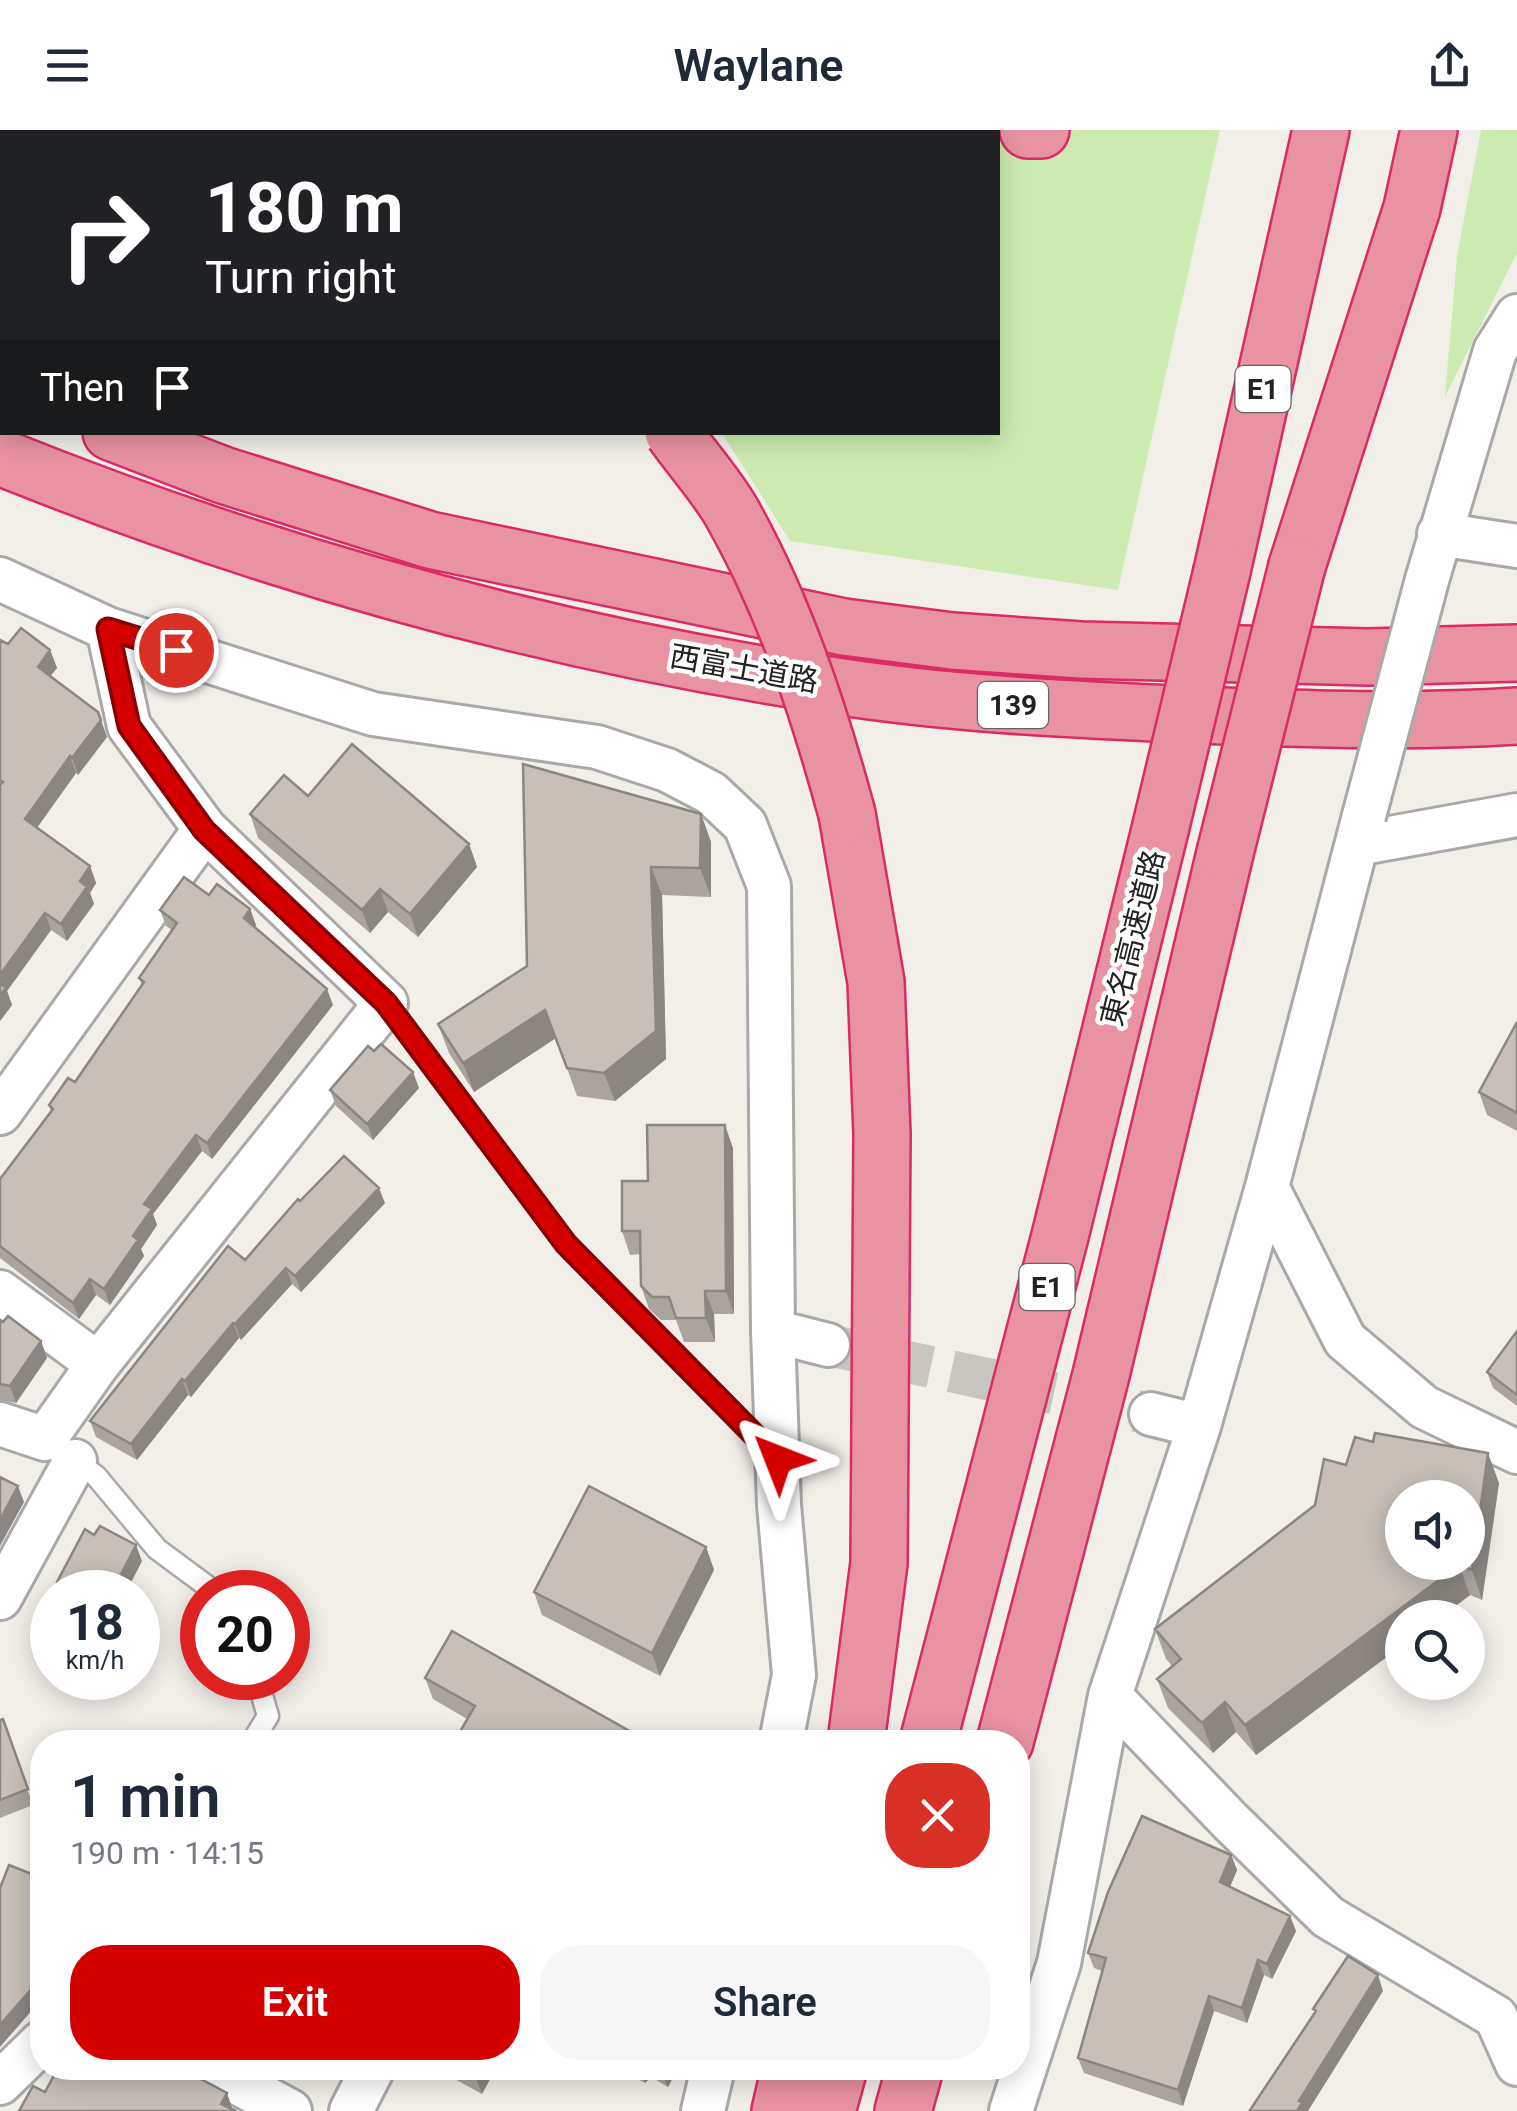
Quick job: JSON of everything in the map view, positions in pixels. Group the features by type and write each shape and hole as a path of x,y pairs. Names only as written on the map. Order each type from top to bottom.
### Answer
{"highway":[{"path":"1028,130 1041,130"},
{"name":"東名高速道路","path":"931,1730 1060,1236 1160,830 1321,130"},
{"name":"E1","path":"1008,1730 1101,1375 1297,566 1395,210 1397,130"},
{"path":"1395,210 1429,130"},
{"name":"西富士道路","path":"118,435 223,475 430,540 844,628 1081,650 1368,657 1517,653"},
{"name":"139","path":"219,435 394,496 738,606"},
{"path":"675,435 731,512 817,706 847,814 876,982 882,1134 879,1563 858,1730"},
{"name":"西富士道路","path":"0,457 133,510 358,583 622,648 854,689 1067,710 1350,721 1517,716"},
{"path":"0,496 88,529 201,562 327,591 516,624"},
{"path":"780,2111 787,2080"},
{"path":"826,2111 835,2080"},
{"path":"903,2111 912,2080"}],"street":[{"path":"1030,2052 1059,1963 1110,1696 1198,1426 1267,1187 1439,534 1495,352 1517,316"},
{"path":"1439,534 1517,546"},
{"path":"0,579 108,629 373,714 598,747 667,770 710,793 746,825 768,886 773,1331 779,1505 794,1675 783,1730"},
{"path":"0,1598 98,1364 386,1003 204,830 129,726 108,629"},
{"path":"1360,830 1517,816"},
{"path":"0,1113 204,830"},
{"path":"1267,1187 1345,1340 1424,1407 1517,1452"},
{"path":"0,1292 98,1364"},
{"path":"773,1331 828,1345"},
{"path":"1151,1414 1198,1426"},
{"path":"0,1424 60,1450"},
{"path":"1110,1696 1230,1822 1328,1917 1496,2017 1517,2064"},
{"path":"0,2083 30,2054"},
{"path":"232,2080 290,2111"},
{"path":"351,2111 367,2080"},
{"path":"703,2111 709,2080"},
{"path":"1011,2111 1021,2080"}],"lane":[{"path":"386,1003 566,1244 778,1459"},
{"path":"60,1450 96,1476 157,1549 185,1570"},
{"path":"259,1730 268,1716 263,1700"}],"green space":[{"path":"1000,130 1220,130 1118,590 790,541 723,435 1000,435"},
{"path":"1481,130 1517,130 1517,253 1445,397 1457,256"}],"building":[{"path":"21,628 50,650 38,667 98,712 101,720 25,819 90,866 80,881 87,887 61,924 45,913 0,975 0,640 8,644"},
{"path":"352,744 469,844 410,914 380,889 362,910 250,814 284,775 308,796"},
{"path":"523,764 701,814 700,868 651,867 656,1031 604,1073 567,1068 545,1010 463,1063 438,1024 527,966"},
{"path":"184,877 209,895 217,884 250,909 244,918 327,989 207,1143 196,1135 144,1204 152,1209 133,1236 138,1240 104,1289 90,1279 73,1303 0,1246 0,1179 53,1109 49,1105 68,1078 75,1082 144,982 139,978 177,923 160,910"},
{"path":"1517,1022 1517,1113 1479,1092"},
{"path":"381,1044 413,1072 367,1124 330,1090 368,1046 374,1051"},
{"path":"647,1125 725,1125 726,1291 705,1291 706,1318 676,1318 669,1297 652,1297 641,1286 640,1231 622,1231 622,1181 648,1181"},
{"path":"344,1156 379,1188 295,1276 286,1268 185,1381 182,1379 131,1444 90,1421 228,1246 245,1260 298,1199"},
{"path":"8,1316 41,1341 10,1386 0,1384 0,1320 3,1322"},
{"path":"1517,1331 1517,1395 1487,1372"},
{"path":"1375,1433 1488,1453 1484,1480 1385,1480 1385,1580 1439,1580 1412,1600 1385,1600 1385,1620 1245,1725 1225,1702 1202,1723 1157,1679 1181,1659 1155,1629 1315,1505 1324,1459 1346,1465 1355,1437 1373,1442"},
{"path":"0,1477 18,1486 0,1520"},
{"path":"589,1486 706,1547 652,1653 534,1592"},
{"path":"100,1526 136,1545 123,1570 63,1570 85,1529 94,1535"},
{"path":"452,1631 628,1730 461,1730 475,1706 425,1678"},
{"path":"3,1719 28,1789 0,1800 0,1720"},
{"path":"1142,1816 1231,1855 1220,1882 1290,1916 1267,1964 1258,1960 1242,2008 1209,1996 1178,2090 1078,2058 1106,1958 1088,1953 1108,1892"},
{"path":"9,1865 30,1873 30,1991 0,2025 0,1888"},
{"path":"1348,1956 1378,1975 1299,2101 1302,2103 1297,2111 1250,2110 1316,2011 1313,2009"},
{"path":"52,2080 203,2080 227,2093 221,2104 236,2111 19,2111 33,2086 45,2092"}],"tunnel":[{"path":"828,1345 1151,1414"}],"route":[{"path":"176,650 108,629 129,726 204,830 386,1003 566,1244 778,1459"}]}
